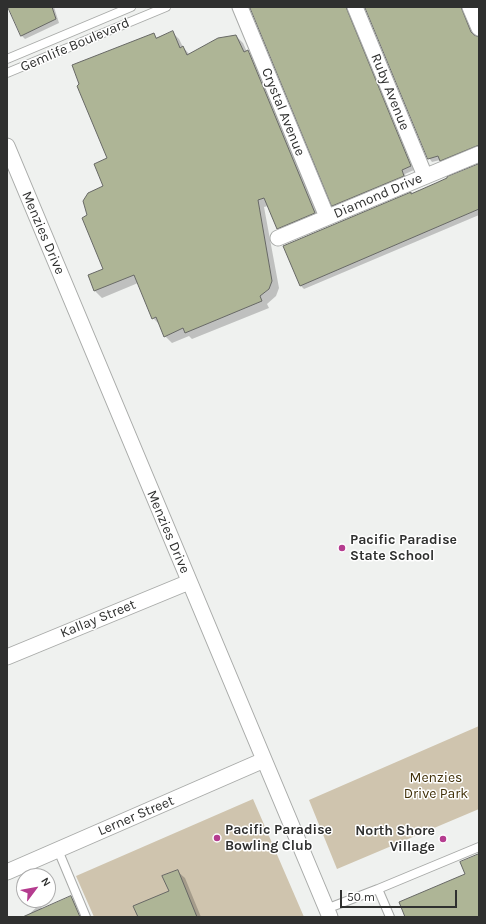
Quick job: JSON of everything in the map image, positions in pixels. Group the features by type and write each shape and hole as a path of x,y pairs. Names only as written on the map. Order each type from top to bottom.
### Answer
{"street":[{"name":"Crystal Avenue","path":"240,7 327,217"},
{"name":"Ruby Avenue","path":"355,7 425,176"},
{"path":"470,7 479,28"},
{"name":"Menzies Drive","path":"7,146 328,913"},
{"name":"Diamond Drive","path":"278,238 479,154"},
{"name":"Kallay Street","path":"7,657 189,582"},
{"name":"Lerner Street","path":"7,872 264,760"}],"lane":[{"name":"Gemlife Boulevard","path":"7,59 131,7"},
{"name":"Gemlife Boulevard","path":"7,73 166,7"},
{"path":"328,913 479,847"},
{"path":"58,850 86,917"},
{"path":"378,890 390,917"}],"green space":[{"name":"Menzies Drive Park","path":"479,726 479,809 337,869 309,800"},
{"name":"Pacific Paradise Bowling Club","path":"253,799 304,917 94,917 76,876"}],"building":[{"path":"8,7 52,7 56,19 21,36"},
{"path":"250,7 346,7 411,166 402,170 404,176 332,206"},
{"path":"365,7 461,7 471,32 479,37 479,145 440,161 438,156 428,159"},
{"path":"173,31 180,48 183,46 187,55 218,38 236,35 244,52 248,50 315,213 277,229 264,198 258,200 272,281 269,289 260,296 262,301 185,333 183,328 164,337 156,317 152,319 134,275 94,291 88,275 103,269 82,218 87,215 83,201 88,193 103,186 94,164 107,158 77,86 79,84 72,65 154,33 156,38"},
{"path":"479,164 479,209 300,286 283,246 411,192 411,194"},
{"path":"479,854 479,917 405,917 399,902 465,874 460,862"},
{"path":"178,870 197,917 138,917 133,906 169,891 162,876"},
{"path":"71,896 80,917 23,917 44,908 56,908 56,903"}],"place":[{"name":"Pacific Paradise State School","path":"342,548"},
{"name":"Pacific Paradise Bowling Club","path":"217,838"},
{"name":"North Shore Village","path":"443,839"}]}
